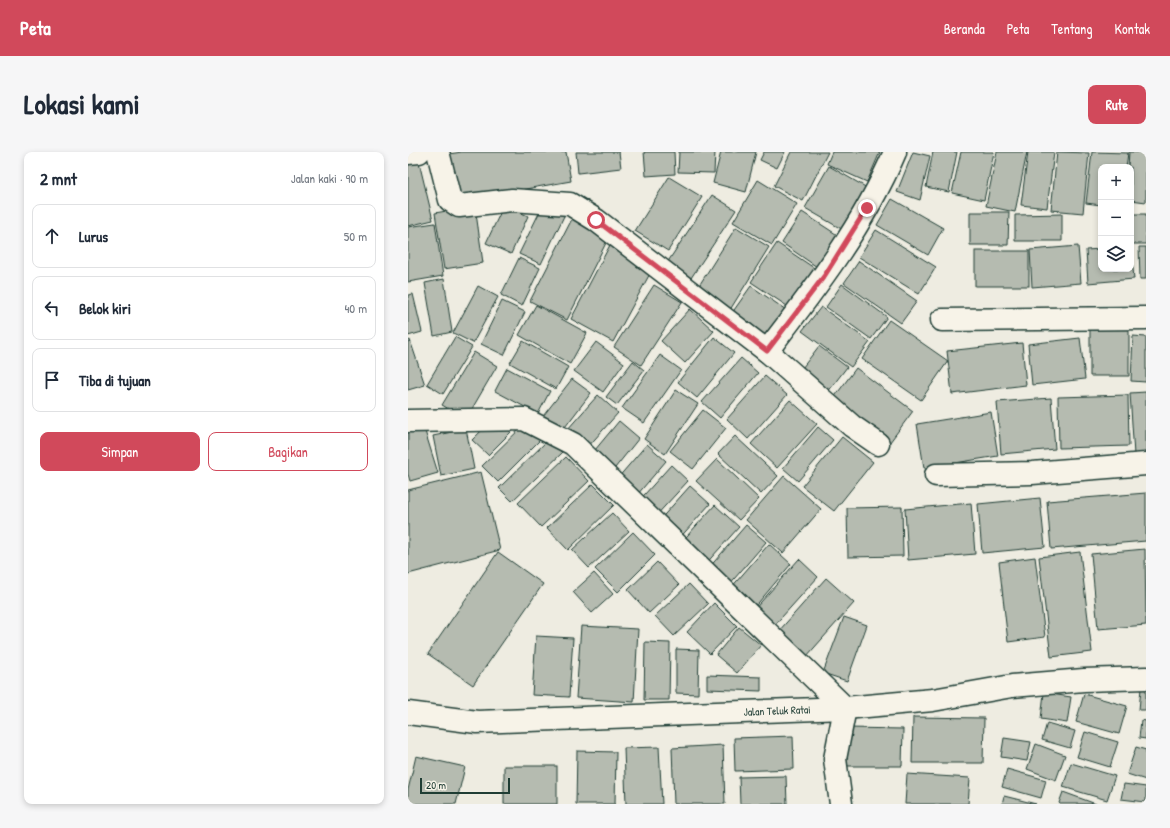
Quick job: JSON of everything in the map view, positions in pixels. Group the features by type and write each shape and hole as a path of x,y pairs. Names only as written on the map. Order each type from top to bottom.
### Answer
{"street":[{"path":"408,153 419,152"},
{"path":"438,152 450,200 454,204 459,206 512,200 570,204 596,220 767,351 852,426 878,444"},
{"path":"767,351 825,275 867,208 895,152"},
{"path":"942,320 1146,318"},
{"path":"408,421 524,419 573,444 845,708 835,759 841,804"},
{"path":"936,475 1032,473 1146,464"},
{"name":"Jalan Teluk Ratai","path":"408,713 477,722 845,708 933,700 1012,686 1084,680 1146,678"}],"building":[{"path":"462,152 566,152 571,181 457,201 449,154"},
{"path":"576,152 619,152 621,168 578,173"},
{"path":"644,152 674,152 675,174 646,176"},
{"path":"679,152 715,152 714,173 678,172"},
{"path":"721,152 756,152 746,192 713,183"},
{"path":"764,152 785,152 777,168 760,160"},
{"path":"791,152 828,152 803,201 774,186"},
{"path":"832,152 880,152 867,182 827,164"},
{"path":"913,152 930,156 920,200 897,192"},
{"path":"933,152 957,152 949,192 926,187"},
{"path":"961,152 994,152 984,200 952,193"},
{"path":"997,152 1027,152 1015,212 986,206"},
{"path":"1028,152 1054,152 1047,208 1021,205"},
{"path":"1057,152 1089,153 1083,213 1051,210"},
{"path":"1092,152 1128,153 1126,164 1098,164 1098,205 1086,203"},
{"path":"1129,152 1146,152 1146,202 1134,200 1134,164 1128,164"},
{"path":"417,154 433,220 408,226 408,156"},
{"path":"829,166 869,189 845,231 805,208"},
{"path":"669,177 702,197 668,251 635,231"},
{"path":"758,180 797,204 772,245 733,222"},
{"path":"712,195 736,210 691,278 667,263"},
{"path":"892,199 943,228 928,255 877,225"},
{"path":"504,205 528,216 511,254 486,243"},
{"path":"543,205 564,216 541,264 519,254"},
{"path":"475,206 483,263 444,269 435,213"},
{"path":"802,212 842,238 820,269 782,243"},
{"path":"970,212 1009,212 1008,245 970,245"},
{"path":"1062,214 1062,241 1015,241 1015,215"},
{"path":"1134,214 1146,214 1146,244 1134,244"},
{"path":"572,219 609,237 567,320 530,301"},
{"path":"435,223 443,276 408,282 408,227"},
{"path":"736,227 769,247 728,313 695,292"},
{"path":"876,230 936,267 919,294 859,257"},
{"path":"777,243 823,274 796,312 751,282"},
{"path":"610,245 653,268 613,342 571,319"},
{"path":"1078,246 1081,283 1032,287 1030,250"},
{"path":"1139,247 1146,247 1146,279 1140,279"},
{"path":"1098,249 1098,272 1133,272 1134,279 1088,283 1086,250"},
{"path":"975,251 1029,251 1029,286 975,286"},
{"path":"519,258 540,268 522,306 501,295"},
{"path":"859,261 917,301 901,323 844,283"},
{"path":"444,279 452,332 434,336 425,283"},
{"path":"842,284 887,317 871,339 826,307"},
{"path":"654,285 682,302 641,365 614,347"},
{"path":"478,286 498,297 473,343 453,333"},
{"path":"751,286 792,314 768,348 727,320"},
{"path":"413,294 422,332 408,336 408,295"},
{"path":"502,301 525,312 504,355 481,344"},
{"path":"536,305 587,333 570,364 519,335"},
{"path":"821,307 870,342 851,367 802,331"},
{"path":"690,309 714,331 685,363 661,341"},
{"path":"889,320 948,361 921,400 862,359"},
{"path":"1129,327 1129,376 1090,376 1090,328"},
{"path":"1133,336 1146,337 1146,382 1131,381"},
{"path":"455,337 472,347 443,394 427,384"},
{"path":"714,337 734,353 697,398 678,382"},
{"path":"1080,338 1085,379 1032,385 1028,344"},
{"path":"410,340 425,385 408,390 408,341"},
{"path":"523,341 568,367 556,389 510,363"},
{"path":"596,342 624,363 603,392 574,371"},
{"path":"1022,343 1026,385 952,394 947,351"},
{"path":"819,346 847,367 824,397 796,376"},
{"path":"474,352 497,366 466,419 442,405"},
{"path":"660,355 681,370 644,423 622,408"},
{"path":"741,358 758,373 720,418 702,402"},
{"path":"633,361 644,370 617,405 606,397"},
{"path":"507,368 550,391 538,414 495,391"},
{"path":"856,368 913,411 887,446 830,403"},
{"path":"765,376 787,395 748,439 727,419"},
{"path":"572,379 591,393 559,435 540,420"},
{"path":"676,390 698,404 665,454 644,439"},
{"path":"1146,392 1146,454 1134,455 1130,393"},
{"path":"598,395 618,413 587,448 567,430"},
{"path":"1128,395 1129,446 1059,448 1058,397"},
{"path":"1051,398 1055,449 1001,454 997,402"},
{"path":"790,400 817,424 777,468 751,444"},
{"path":"505,408 520,423 488,455 472,440"},
{"path":"703,410 726,428 693,469 670,451"},
{"path":"419,412 438,473 410,481 408,474 408,415"},
{"path":"991,412 998,456 924,468 917,424"},
{"path":"528,421 544,436 498,482 482,466"},
{"path":"619,421 639,438 611,473 590,456"},
{"path":"818,427 833,440 798,481 783,468"},
{"path":"466,429 474,469 441,476 433,436"},
{"path":"735,436 778,476 761,494 718,454"},
{"path":"842,437 873,462 834,511 802,486"},
{"path":"549,439 562,453 512,501 499,488"},
{"path":"647,444 666,461 637,495 617,479"},
{"path":"566,457 589,481 541,527 518,503"},
{"path":"717,459 759,499 739,520 696,481"},
{"path":"671,465 688,481 653,519 636,504"},
{"path":"481,472 500,550 408,574 408,490"},
{"path":"784,476 821,509 783,553 746,520"},
{"path":"593,484 614,505 568,550 547,528"},
{"path":"690,486 710,504 677,541 657,523"},
{"path":"1146,493 1146,541 1051,549 1047,501"},
{"path":"1040,498 1045,547 982,553 978,504"},
{"path":"971,503 975,554 908,560 905,509"},
{"path":"715,505 739,527 702,568 678,546"},
{"path":"902,507 903,556 848,557 847,508"},
{"path":"612,513 629,531 589,568 572,550"},
{"path":"746,525 766,542 728,586 708,569"},
{"path":"633,532 655,555 618,592 595,569"},
{"path":"769,544 791,564 753,609 730,589"},
{"path":"1145,549 1146,625 1098,629 1091,554"},
{"path":"498,552 543,584 473,685 428,654"},
{"path":"1080,552 1092,652 1051,657 1039,557"},
{"path":"1035,557 1045,637 1008,642 999,562"},
{"path":"799,559 818,577 772,628 753,611"},
{"path":"657,562 679,585 649,613 628,590"},
{"path":"594,573 613,594 592,613 573,592"},
{"path":"826,578 854,603 806,657 778,632"},
{"path":"689,584 708,604 674,636 655,616"},
{"path":"714,603 737,626 710,654 687,632"},
{"path":"844,617 867,625 847,681 823,673"},
{"path":"581,626 638,629 634,702 576,698"},
{"path":"739,627 761,645 737,673 716,655"},
{"path":"536,636 573,638 569,697 532,695"},
{"path":"645,642 670,643 669,700 644,700"},
{"path":"676,649 699,650 698,694 676,693"},
{"path":"707,675 761,677 761,691 707,689"},
{"path":"1141,688 1146,688 1146,710 1139,710"},
{"path":"1044,693 1071,697 1067,723 1041,719"},
{"path":"1084,694 1127,706 1119,734 1076,722"},
{"path":"913,717 984,718 983,763 912,763"},
{"path":"1141,720 1146,721 1146,739 1139,738"},
{"path":"1047,723 1075,731 1070,748 1042,740"},
{"path":"848,728 903,729 902,766 846,766"},
{"path":"1085,732 1118,742 1110,767 1077,757"},
{"path":"793,736 794,769 735,771 734,738"},
{"path":"1004,738 1031,742 1027,761 1001,757"},
{"path":"1036,744 1065,755 1056,780 1027,769"},
{"path":"723,745 725,804 674,804 672,748"},
{"path":"659,747 662,804 626,804 624,748"},
{"path":"1136,747 1146,750 1146,780 1127,774"},
{"path":"577,751 616,752 615,804 576,804"},
{"path":"416,756 465,767 456,804 408,804 408,790"},
{"path":"1071,763 1115,776 1107,800 1063,787"},
{"path":"504,766 557,766 557,804 504,804"},
{"path":"1007,769 1046,780 1041,798 1002,787"},
{"path":"907,774 970,778 968,804 905,804"},
{"path":"786,776 787,804 740,804 739,777"},
{"path":"1124,784 1146,787 1146,802 1121,799"},
{"path":"1063,792 1096,804 1060,804 1059,803"},
{"path":"1004,796 1036,804 1002,804"}],"route":[{"path":"596,220 767,351 825,275 867,208"}]}
